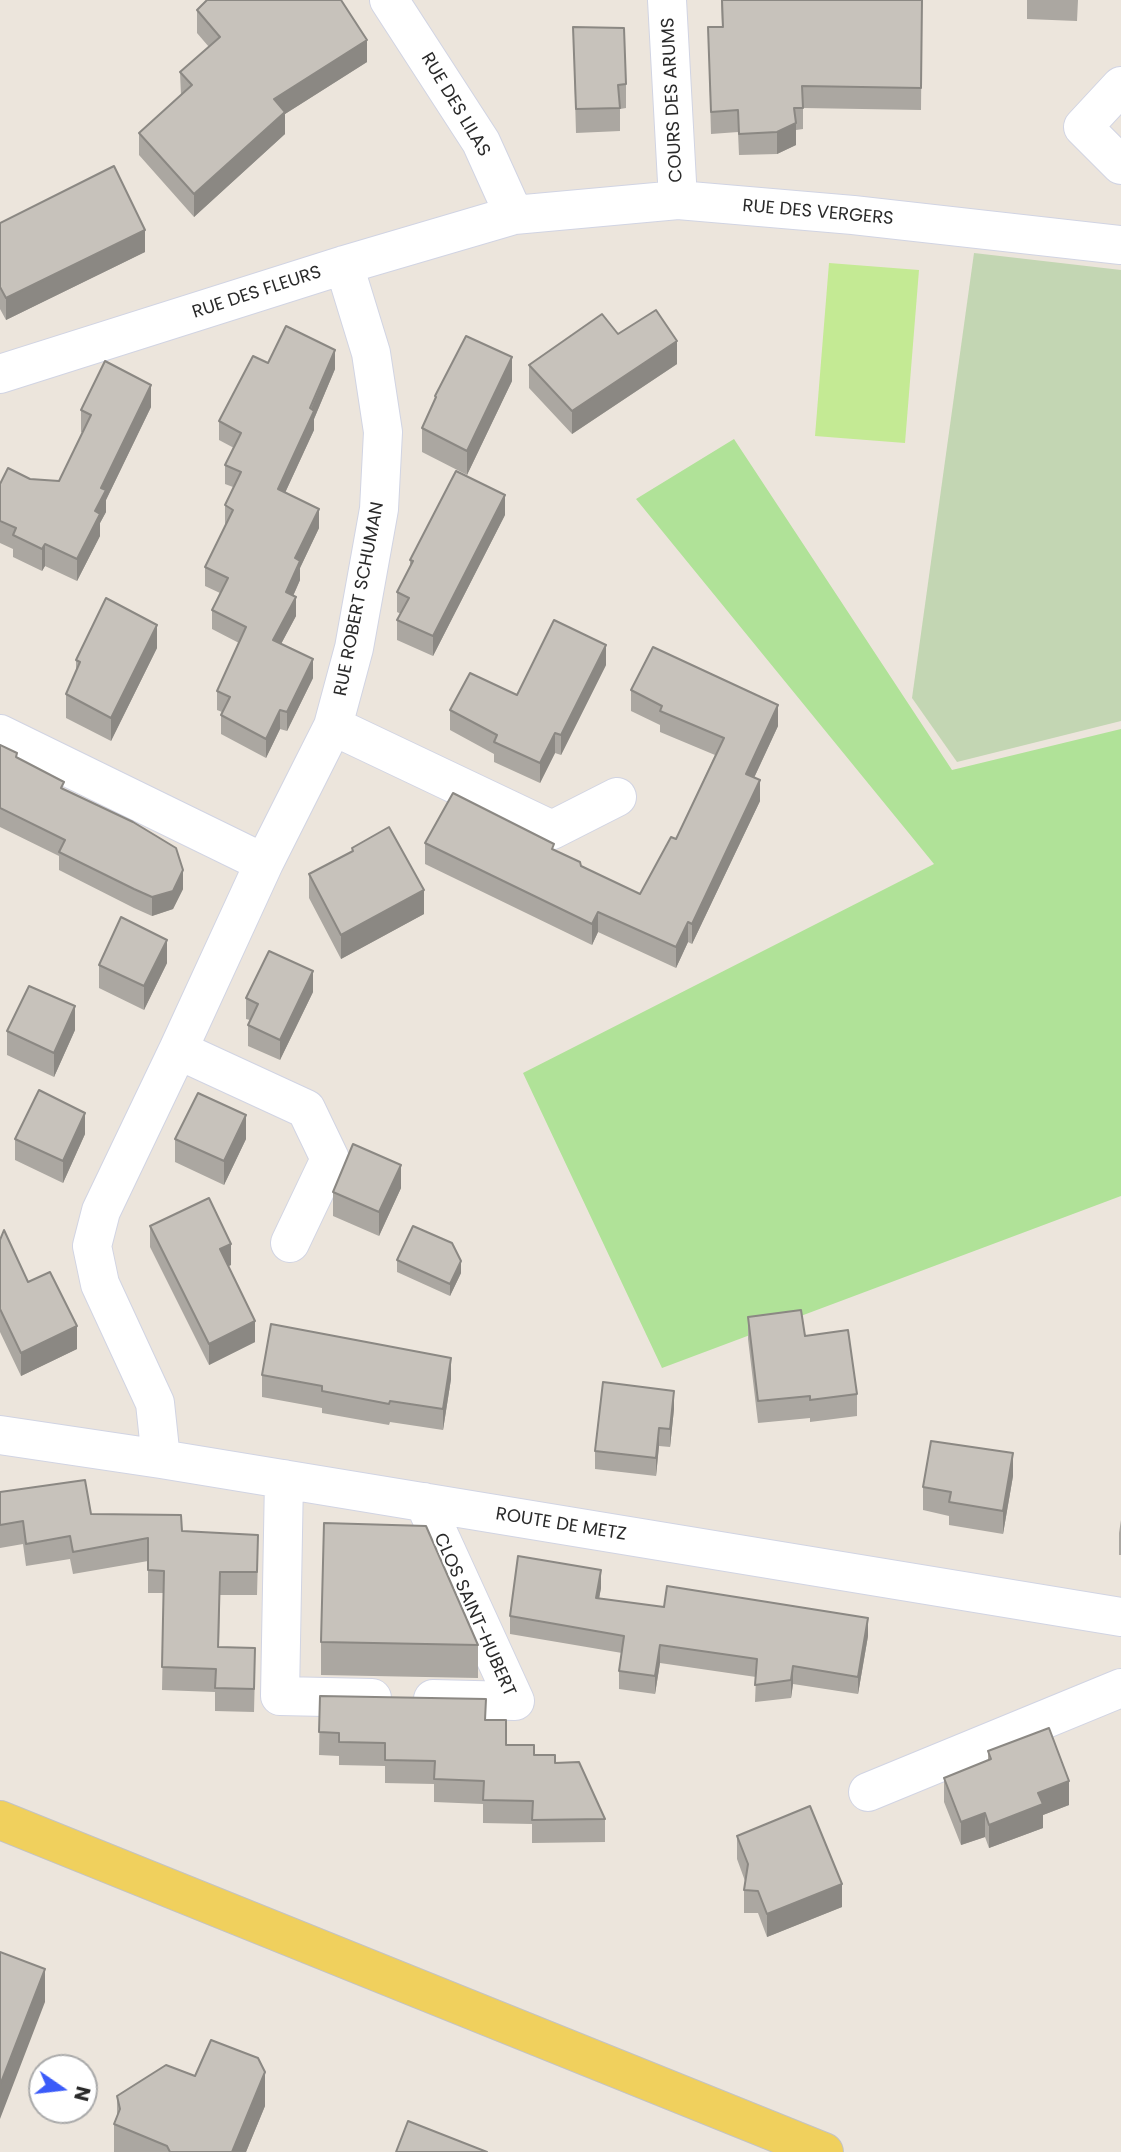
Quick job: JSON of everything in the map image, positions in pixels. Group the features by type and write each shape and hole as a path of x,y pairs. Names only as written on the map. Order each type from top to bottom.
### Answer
{"main road":[{"path":"0,1820 824,2152"}],"street":[{"name":"RUE DES LILAS","path":"389,0 481,142 514,215"},
{"name":"COURS DES ARUMS","path":"667,0 678,200"},
{"path":"1121,86 1083,127 1121,164"},
{"name":"RUE DES VERGERS","path":"514,215 678,200 853,215 1121,245"},
{"name":"RUE DES FLEURS","path":"0,374 344,265 514,215"},
{"name":"RUE ROBERT SCHUMAN","path":"161,1459 155,1403 100,1284 92,1246 101,1211 264,863 333,726 354,648 379,509 383,432 371,353 344,265"},
{"path":"333,726 552,830 617,797"},
{"path":"0,734 264,863"},
{"path":"178,1050 306,1110 330,1159 290,1243"},
{"name":"ROUTE DE METZ","path":"0,1435 161,1459 1121,1617"},
{"name":"CLOS SAINT-HUBERT","path":"284,1479 279,1696 516,1701 424,1502"},
{"path":"868,1792 1121,1688"}],"green space":[{"path":"974,253 1121,270 1121,721 957,762 912,698"},
{"path":"829,263 919,270 905,443 815,436"},
{"path":"734,439 952,770 1121,729 1121,1196 662,1368 523,1073 934,864 636,499"}],"building":[{"path":"207,0 341,0 367,40 274,99 285,112 194,194 139,133 192,85 180,72 220,37 197,10"},
{"path":"722,0 922,0 921,88 802,86 803,108 794,108 796,123 777,132 739,134 738,110 711,112 708,27 723,27"},
{"path":"573,27 624,28 626,84 618,85 620,108 576,109"},
{"path":"114,166 145,230 6,298 0,287 0,223"},
{"path":"656,310 677,341 572,411 529,365 602,314 618,334"},
{"path":"286,326 335,350 310,408 314,411 278,489 319,509 295,558 300,561 286,592 296,597 273,640 313,659 287,712 280,710 266,739 221,715 230,697 217,691 246,627 212,610 228,578 205,567 233,510 225,505 241,472 225,465 241,433 219,421 253,356 268,363"},
{"path":"466,336 512,357 467,451 422,428"},
{"path":"105,361 151,385 101,488 106,490 95,511 100,514 77,559 45,544 42,549 13,535 16,528 0,521 0,484 8,468 30,479 59,481 91,415 81,410"},
{"path":"456,471 505,495 433,636 397,620 409,598 397,592 413,561 410,560"},
{"path":"106,598 157,625 111,718 66,694 80,662 76,660"},
{"path":"554,620 606,645 561,735 555,733 540,763 494,742 497,735 450,710 470,673 517,695"},
{"path":"653,647 778,705 746,774 760,780 692,924 688,922 676,947 598,912 592,924 425,843 453,793 554,844 552,849 580,862 581,866 640,894 671,837 676,839 724,738 660,711 662,706 631,690"},
{"path":"0,745 17,753 16,757 64,782 61,788 133,822 176,848 183,870 173,891 152,897 134,889 59,852 65,840 0,808"},
{"path":"389,827 424,890 341,935 309,874 353,851 352,848"},
{"path":"121,917 167,940 144,986 99,965"},
{"path":"269,951 313,971 280,1040 248,1025 258,1004 246,998"},
{"path":"29,986 75,1006 54,1053 7,1031"},
{"path":"39,1090 85,1113 63,1161 15,1139"},
{"path":"198,1093 246,1115 224,1161 175,1139"},
{"path":"353,1144 401,1165 379,1212 333,1192"},
{"path":"209,1198 231,1244 220,1249 255,1321 209,1344 150,1226"},
{"path":"413,1226 452,1243 461,1261 450,1284 397,1260"},
{"path":"4,1230 28,1282 50,1272 77,1326 21,1353 0,1309 0,1240"},
{"path":"801,1310 805,1336 848,1330 857,1394 810,1400 810,1396 758,1401 748,1317"},
{"path":"271,1324 451,1358 443,1409 390,1401 389,1404 322,1391 322,1386 262,1375"},
{"path":"603,1382 674,1391 670,1429 659,1428 656,1458 595,1451"},
{"path":"931,1441 1013,1453 1003,1511 949,1502 951,1492 923,1487"},
{"path":"85,1480 91,1514 181,1515 182,1531 258,1535 257,1572 220,1572 218,1647 255,1648 254,1689 215,1688 216,1669 162,1667 164,1571 148,1570 148,1538 73,1552 70,1536 26,1544 23,1521 0,1525 0,1492"},
{"path":"324,1523 426,1526 478,1645 321,1642"},
{"path":"518,1556 601,1570 596,1598 664,1607 667,1586 868,1618 858,1677 793,1666 791,1680 755,1685 757,1659 660,1645 655,1676 619,1671 624,1636 510,1616"},
{"path":"320,1696 486,1699 485,1720 506,1720 506,1745 534,1745 534,1755 555,1755 555,1763 579,1762 605,1819 532,1820 533,1801 483,1800 484,1781 434,1779 435,1761 385,1760 385,1743 339,1742 339,1733 319,1732"},
{"path":"1049,1728 1069,1781 1038,1793 1043,1804 989,1825 985,1813 961,1822 944,1778 991,1759 988,1751"},
{"path":"810,1806 842,1884 767,1914 758,1891 744,1890 748,1864 737,1836"},
{"path":"0,1952 45,1969 0,2085"},
{"path":"211,2040 258,2058 265,2072 232,2152 170,2152 167,2146 114,2124 120,2109 117,2096 166,2065 195,2076"},
{"path":"408,2121 487,2152 396,2152"}]}
